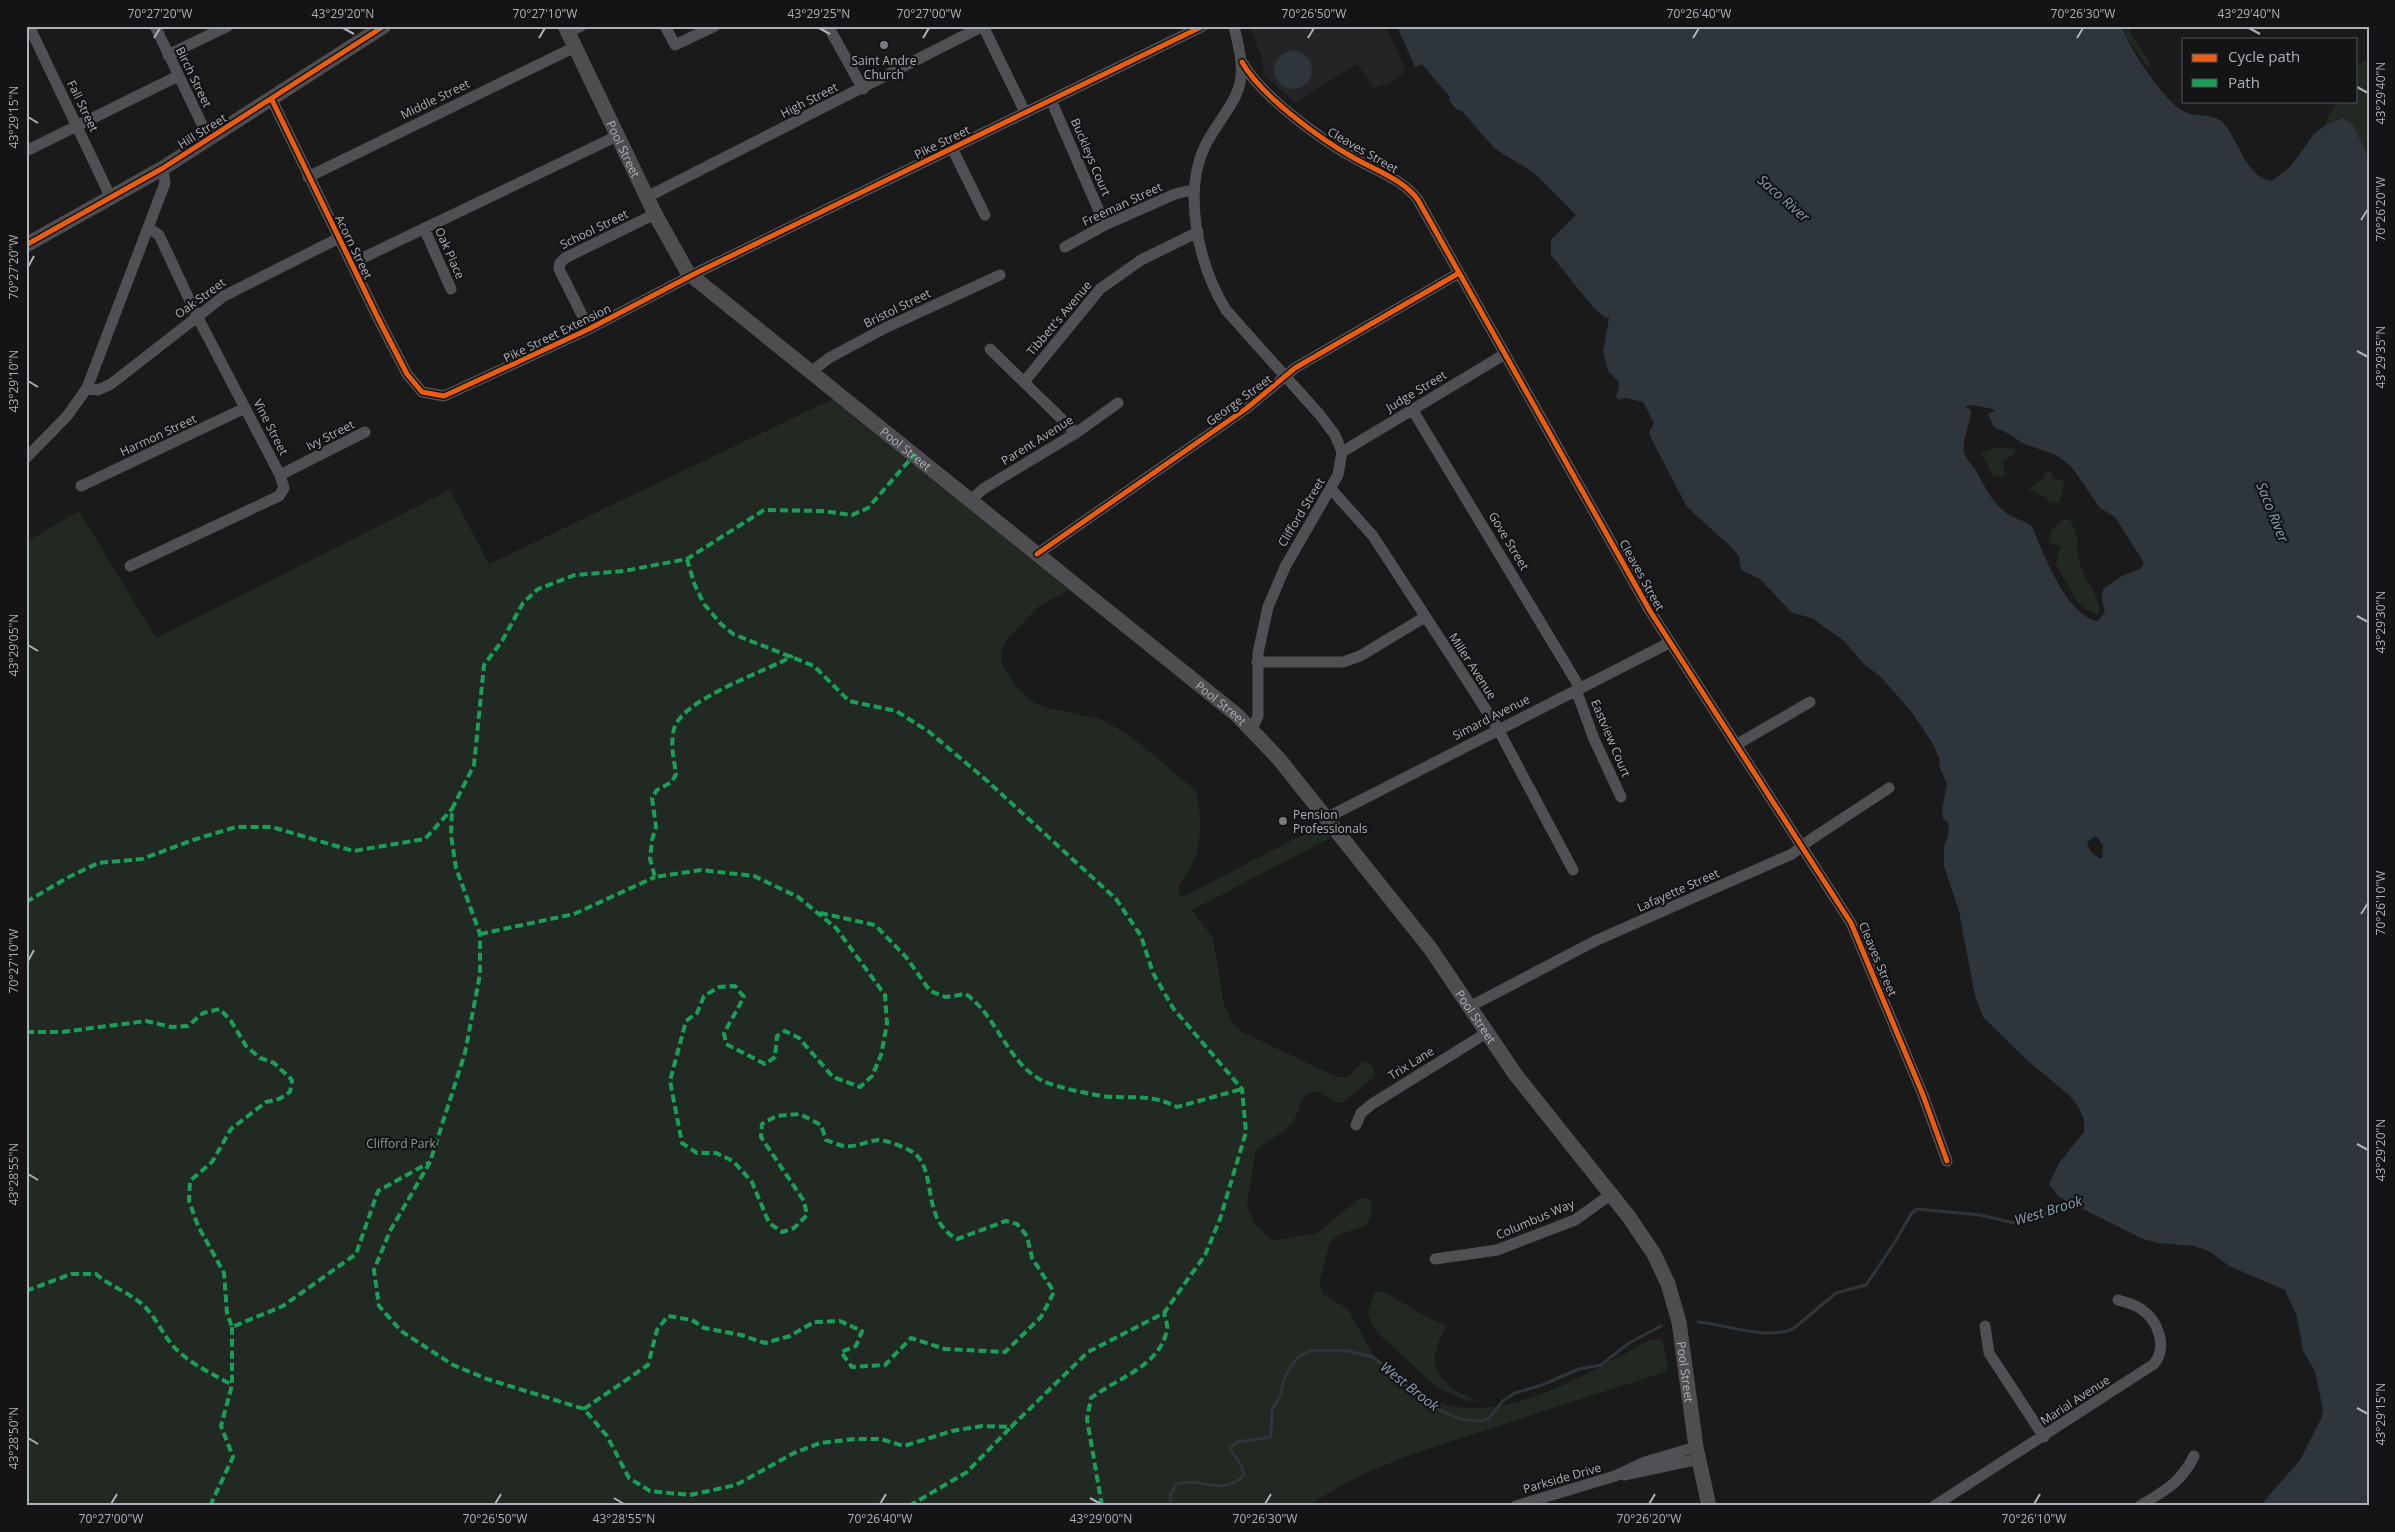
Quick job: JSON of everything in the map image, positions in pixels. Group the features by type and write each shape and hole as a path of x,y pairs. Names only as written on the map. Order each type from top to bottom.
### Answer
{"main road":[{"name":"Hill Street","path":"26,245 163,168 272,100 384,26"},
{"name":"Pool Street","path":"571,28 575,47 617,136 655,214 677,255 691,276 971,500 1252,729 1430,948 1530,1094 1639,1230 1658,1262 1668,1284 1679,1322 1697,1453 1708,1506"}],"street":[{"name":"Fall Street","path":"29,26 111,198"},
{"name":"Birch Street","path":"154,26 209,139"},
{"path":"168,55 228,26"},
{"path":"664,26 675,45 714,26"},
{"path":"828,26 863,89"},
{"path":"983,26 1025,112"},
{"name":"High Street","path":"647,197 863,89 983,26"},
{"name":"Pike Street","path":"691,276 1203,26"},
{"path":"1234,26 1242,62 1239,86 1202,154 1193,192 1198,232 1210,276 1222,304 1237,324 1286,376 1335,435 1342,452"},
{"name":"Middle Street","path":"308,177 575,47"},
{"name":"Cleaves Street","path":"1242,62 1257,82 1309,129 1413,193 1669,644 1848,917 1860,942 1947,1161"},
{"path":"26,151 178,76"},
{"name":"Acorn Street","path":"272,100 308,177 407,374 416,388 428,395"},
{"name":"Buckleys Court","path":"1051,100 1105,225"},
{"path":"352,263 617,136"},
{"path":"952,148 985,215"},
{"path":"28,451 66,416 87,388 165,183 163,168"},
{"name":"Freeman Street","path":"1065,247 1105,225 1175,194 1187,191 1193,192"},
{"name":"School Street","path":"589,329 559,269 560,263 565,258 655,214"},
{"name":"Vine Street","path":"130,566 279,496 284,488 280,475 197,316 159,235 149,228"},
{"name":"Oak Place","path":"424,228 451,289"},
{"name":"Tibbett's Avenue","path":"1024,382 1100,289 1141,260 1198,232"},
{"name":"Oak Street","path":"87,388 102,389 112,384 197,316 234,290 339,238"},
{"name":"George Street","path":"1037,554 1247,408 1295,368 1459,273"},
{"name":"Bristol Street","path":"811,372 829,358 902,320 1000,275"},
{"name":"Pike Street Extension","path":"428,395 451,395 589,329 691,276"},
{"path":"990,349 1076,432"},
{"name":"Judge Street","path":"1342,452 1505,354"},
{"name":"Parent Avenue","path":"971,500 983,489 1076,432 1118,403"},
{"name":"Harmon Street","path":"81,486 245,408"},
{"name":"Gove Street","path":"1412,409 1578,689"},
{"name":"Ivy Street","path":"280,475 366,432"},
{"name":"Clifford Street","path":"1252,729 1258,716 1257,662 1263,625 1277,585 1298,544 1331,489 1341,467 1342,452"},
{"name":"Miller Avenue","path":"1331,489 1369,531 1498,729 1573,870"},
{"path":"1257,662 1343,662 1360,656 1424,617"},
{"name":"Simard Avenue","path":"1326,818 1498,729 1669,644"},
{"name":"Eastview Court","path":"1578,689 1621,797"},
{"path":"1736,745 1810,702"},
{"name":"Lafayette Street","path":"1471,1006 1587,945 1792,854 1889,788"},
{"name":"Trix Lane","path":"1356,1125 1361,1114 1372,1104 1488,1032"},
{"name":"Columbus Way","path":"1435,1259 1497,1250 1575,1220 1610,1194"},
{"name":"Marial Avenue","path":"1934,1506 2151,1368 2157,1361 2161,1344 2160,1336 2154,1323 2142,1309 2118,1300"},
{"path":"1986,1326 1989,1354 2044,1437"},
{"name":"Parkside Drive","path":"1516,1506 1615,1476 1645,1472 1697,1453"},
{"path":"2140,1506 2178,1480 2194,1456"}],"shaded area":[{"path":"1249,26 1386,26 1406,71 1392,82 1374,88 1357,64 1295,103 1263,74 1263,60"}],"green space":[{"path":"2124,26 2129,26 2131,33 2150,63 2149,66 2146,65 2127,38"},
{"path":"2363,61 2369,61 2369,158 2365,148 2343,118 2327,124 2326,120 2337,102 2358,102 2358,65"},
{"name":"Clifford Park","path":"833,399 1069,590 1039,606 1008,638 1001,652 1001,661 1014,684 1033,702 1048,708 1100,719 1129,735 1195,790 1199,807 1199,844 1194,860 1179,888 1178,892 1182,897 1320,826 1330,838 1192,910 1213,938 1224,1004 1232,1022 1242,1032 1337,1077 1349,1077 1362,1062 1369,1062 1374,1068 1375,1076 1342,1103 1335,1102 1318,1092 1308,1095 1301,1100 1299,1110 1291,1124 1256,1149 1247,1205 1255,1224 1272,1241 1317,1233 1360,1198 1369,1198 1371,1212 1366,1226 1340,1234 1330,1242 1319,1282 1323,1294 1348,1309 1382,1371 1416,1394 1450,1406 1484,1408 1518,1402 1584,1375 1651,1340 1662,1339 1668,1367 1665,1372 1395,1461 1351,1481 1309,1506 26,1506 26,614 30,611 26,605 26,542 79,511 156,638 450,490 489,564"},
{"path":"2000,447 2016,449 2015,453 2003,462 2005,477 1993,475 1982,455 1982,452"},
{"path":"2045,471 2052,471 2052,478 2064,481 2060,502 2051,503 2044,496 2029,490 2035,483 2044,478"},
{"path":"2062,520 2070,520 2075,532 2081,568 2099,604 2100,611 2097,615 2086,609 2076,600 2056,564 2061,547 2049,542 2050,531"},
{"path":"1383,1291 1446,1326 1435,1356 1435,1365 1438,1373 1449,1385 1463,1395 1479,1401 1467,1401 1438,1388 1382,1337 1372,1325 1368,1313 1374,1293"}],"water":[{"name":"Saco River","path":"1397,26 2122,26 2139,60 2168,98 2185,112 2213,117 2221,121 2232,136 2248,165 2263,178 2272,181 2291,166 2314,134 2327,124 2343,118 2353,125 2369,158 2369,1506 2260,1506 2300,1460 2321,1419 2323,1410 2315,1371 2303,1351 2297,1317 2285,1290 2229,1266 2209,1251 2194,1246 2158,1243 2143,1239 2059,1197 2049,1184 2059,1163 2084,1132 2084,1119 2069,1095 2028,1061 1983,1017 1975,996 1959,911 1944,866 1944,847 1949,832 1948,822 1943,819 1942,809 1947,784 1933,744 1913,714 1881,677 1865,665 1844,641 1812,618 1792,613 1760,579 1741,570 1739,556 1687,507 1651,438 1649,432 1654,423 1643,402 1625,398 1619,400 1616,397 1619,387 1618,381 1608,371 1603,351 1609,318 1604,317 1592,306 1551,255 1551,240 1576,215 1533,172 1495,149 1462,111 1457,110 1449,100 1450,97 1422,64 1415,67","holes":["1972,405 1993,409 1995,411 1988,414 1994,427 2022,443 2056,455 2071,466 2100,508 2115,517 2144,563 2141,568 2120,577 2103,589 2102,599 2105,612 2098,621 2087,617 2066,596 2050,567 2032,526 2011,516 2000,508 1966,458 1964,441 1971,410 1965,407","2096,836 2103,845 2102,859 2092,853 2087,842"]},
{"path":"1293,51 1307,56 1312,70 1307,84 1293,89 1279,84 1274,70 1279,56"}],"waterway":[{"name":"West Brook","path":"1698,1322 1746,1331 1770,1333 1793,1329 1836,1293 1866,1285 1911,1214 1917,1209 1980,1215 2014,1223 2052,1211 2071,1201"},
{"name":"West Brook","path":"1171,1506 1170,1497 1176,1484 1194,1482 1219,1486 1227,1485 1244,1475 1242,1467 1230,1448 1237,1442 1271,1437 1272,1410 1280,1396 1285,1376 1300,1356 1310,1351 1348,1351 1373,1357 1409,1388 1440,1410 1460,1419 1478,1421 1488,1419 1504,1400 1515,1393 1542,1385 1579,1369 1601,1365 1629,1343 1661,1326"}],"marked path":[{"path":"687,559 694,583 704,604 721,624 733,634 814,666 849,701 896,711 928,731 985,779 1116,899 1141,936 1153,973 1173,1008 1242,1089 1246,1132 1220,1219 1205,1255 1164,1313 1088,1352 1011,1427 982,1426 952,1431 904,1446 881,1439 855,1439 820,1443 794,1453 736,1485 690,1495 650,1491 629,1478 607,1436 584,1409 487,1379 453,1365 401,1331 379,1306 374,1270 390,1231 430,1162 465,1053 480,974 480,934 456,868 451,835 452,809 474,765 484,665 502,641 523,603 538,589 575,575 624,571 687,559 764,510 822,511 852,515 868,508 914,455"},
{"path":"584,1409 648,1365 657,1330 668,1316 692,1320 704,1328 741,1335 765,1343 790,1336 814,1322 840,1321 862,1331 856,1346 841,1352 852,1367 885,1365 911,1338 945,1349 1005,1352 1041,1317 1054,1292 1032,1258 1027,1236 1017,1224 1006,1221 957,1239 946,1230 938,1220 933,1208 926,1172 921,1161 914,1153 902,1147 878,1140 852,1146 840,1145 826,1140 821,1125 800,1114 776,1116 762,1124 761,1137 804,1201 807,1215 794,1228 782,1232 769,1223 752,1182 733,1161 716,1153 697,1153 682,1143 670,1081 686,1021 697,1013 704,996 719,987 735,986 744,997 724,1033 726,1044 765,1064 775,1057 777,1036 785,1031 799,1038 833,1077 860,1087 872,1076 881,1055 887,1024 885,995 836,928 798,897 754,876 701,870 655,877 650,859 652,840 656,827 652,798 657,790 672,782 676,774 672,740 674,729 680,718 692,707 726,687 793,656"},
{"path":"26,902 67,878 98,863 142,859 193,840 236,827 272,827 353,851 425,839 452,809"},
{"path":"480,934 574,914 655,877"},
{"path":"820,913 875,925 906,957 930,991 946,997 966,994 977,1003 1011,1052 1031,1073 1043,1081 1089,1094 1107,1097 1153,1099 1177,1107 1242,1089"},
{"path":"26,1032 62,1032 146,1021 171,1027 188,1026 203,1013 220,1009 231,1021 246,1046 260,1058 274,1063 292,1080 290,1092 279,1099 266,1102 231,1129 212,1162 190,1181 189,1201 198,1226 224,1273 227,1313 232,1327 283,1306 356,1254 378,1191 430,1162"},
{"path":"26,1291 71,1274 96,1274 144,1306 174,1347 187,1359 232,1385"},
{"path":"1102,1506 1087,1419 1091,1398 1136,1370 1156,1353 1163,1342 1167,1329 1164,1313"},
{"path":"210,1506 233,1457 221,1426 232,1385 232,1327"},
{"path":"909,1506 967,1472 1011,1427"}],"cycle path":[{"path":"26,245 163,168 384,26"},
{"path":"272,100 407,374 422,392 444,396 589,329 698,272 1203,26"},
{"path":"1242,62 1263,89 1292,116 1340,150 1397,181 1418,200 1650,611 1851,923 1923,1095 1947,1161"},
{"path":"1037,554 1247,408 1295,368 1459,273"}],"place":[{"name":"Saint Andre Church","path":"884,45"},
{"name":"Pension Professionals","path":"1283,821"}]}
